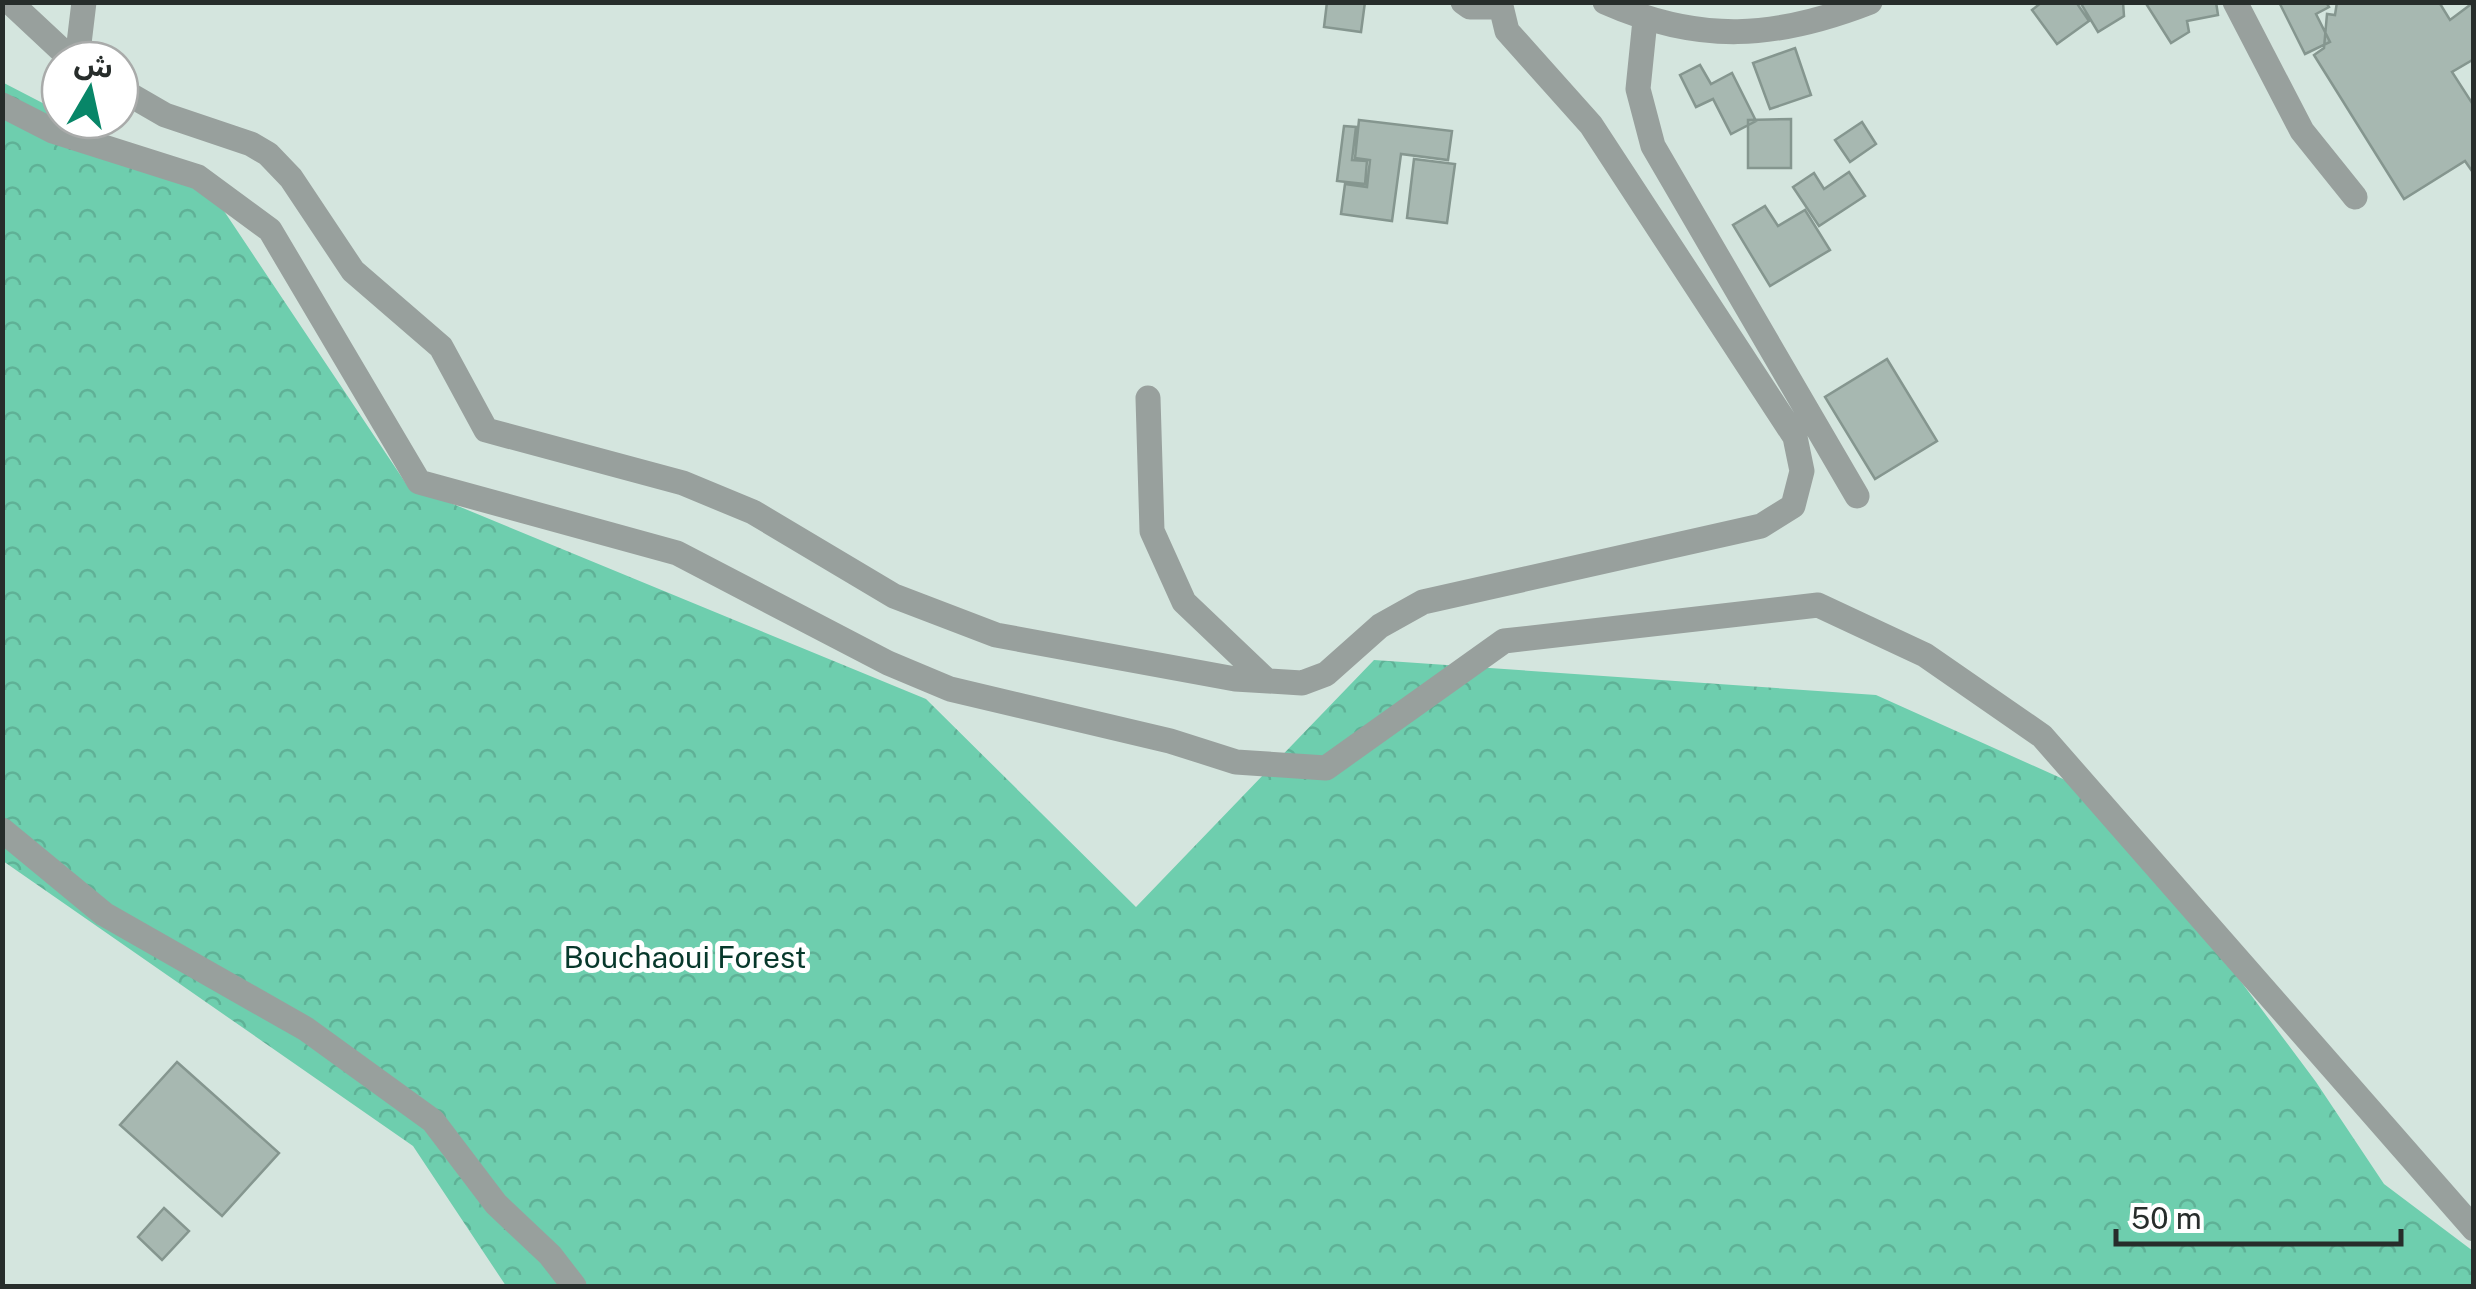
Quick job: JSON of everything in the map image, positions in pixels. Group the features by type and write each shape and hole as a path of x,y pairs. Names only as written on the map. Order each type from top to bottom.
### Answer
{"street":[{"path":"10,2 53,40"},
{"path":"78,40 84,2"},
{"path":"140,100 166,115 251,144 268,154 292,178 354,270 441,347 486,430 683,483 753,512 894,596 996,635 1235,679 1302,683 1326,674 1380,626 1423,602 1760,526 1792,506 1802,471 1795,438 1592,125 1508,31 1500,5 1470,7 1463,2"},
{"path":"1605,2 1645,20 1722,35 1812,25 1870,2"},
{"path":"2235,2 2302,131 2356,197"},
{"path":"1645,20 1638,89 1654,146 1856,496"},
{"path":"2,105 40,116"},
{"path":"106,140 198,177 270,230 420,482 677,553 888,663 950,689 1170,741 1236,762 1326,768 1504,641 1818,605 1925,655 2042,736 2474,1229"},
{"path":"1148,398 1152,532 1184,602 1267,681"},
{"path":"2,830 104,914 306,1029 432,1121 496,1204 550,1255 574,1286"}],"green space":[{"name":"Bouchaoui Forest","path":"2,82 40,102 40,140 114,140 210,190 407,485 926,699 1136,907 1374,660 1876,695 2103,797 2316,1082 2384,1184 2473,1251 2473,1286 506,1286 413,1146 3,861"}],"building":[{"path":"1327,2 1365,2 1361,32 1324,27"},
{"path":"2042,2 2076,2 2089,21 2057,44 2032,10"},
{"path":"2080,2 2123,2 2124,16 2098,32"},
{"path":"2145,2 2216,2 2218,15 2187,21 2189,32 2171,43"},
{"path":"2279,2 2326,2 2329,7 2316,14 2330,42 2305,54"},
{"path":"2337,2 2439,2 2450,20 2474,2 2474,59 2452,72 2474,106 2474,174 2465,161 2404,199 2314,55 2324,48 2327,14 2335,15"},
{"path":"1795,48 1811,95 1770,109 1753,63"},
{"path":"1700,65 1711,84 1732,73 1756,121 1731,134 1713,99 1696,107 1680,75"},
{"path":"1791,119 1791,168 1748,168 1748,120"},
{"path":"1359,120 1452,131 1448,160 1401,154 1392,221 1341,214 1345,184 1367,187 1370,160 1355,158"},
{"path":"1862,122 1876,144 1850,162 1835,140"},
{"path":"1344,126 1356,127 1352,160 1367,161 1365,184 1337,181"},
{"path":"1414,159 1455,164 1447,223 1407,218"},
{"path":"1849,172 1865,196 1819,226 1793,187 1814,173 1824,189"},
{"path":"1765,206 1778,226 1805,210 1830,250 1770,286 1733,225"},
{"path":"1887,359 1937,441 1875,479 1825,397"},
{"path":"177,1062 279,1153 222,1216 120,1125"},
{"path":"164,1208 189,1231 162,1260 138,1237"}]}
